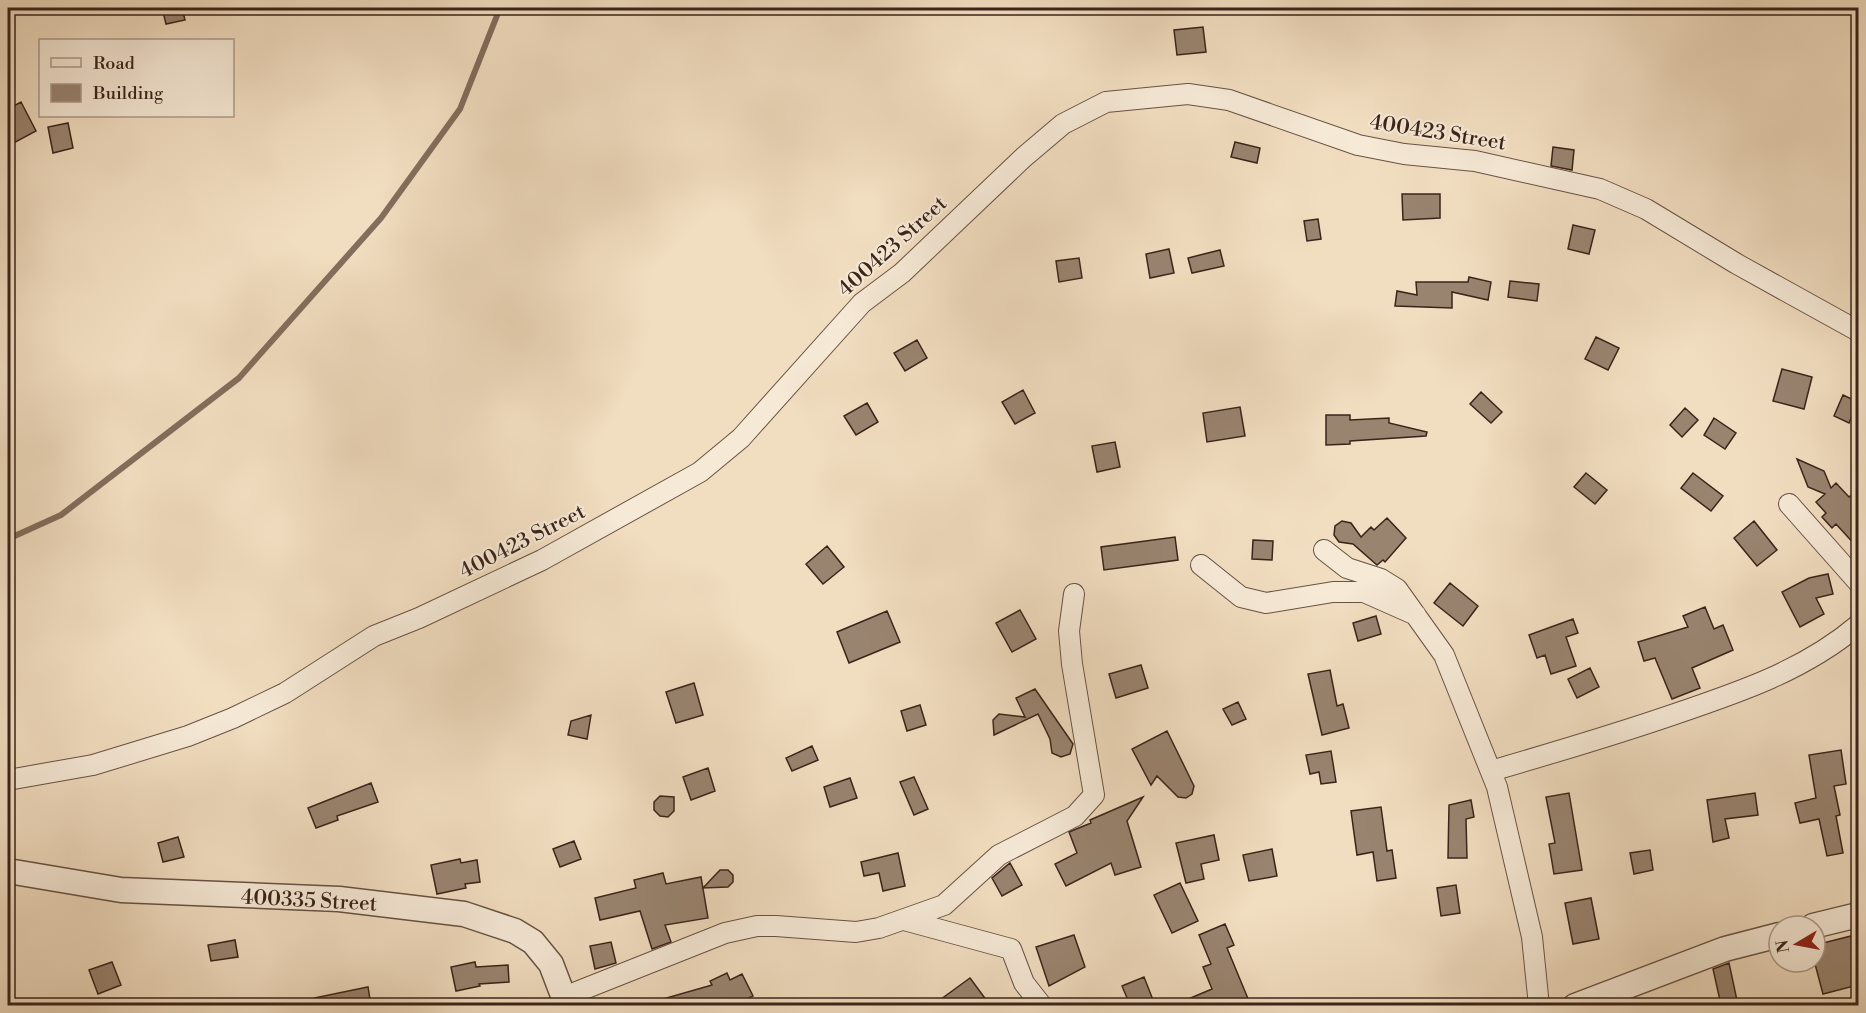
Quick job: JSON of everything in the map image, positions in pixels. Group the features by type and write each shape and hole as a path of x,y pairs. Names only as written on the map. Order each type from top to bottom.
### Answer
{"street":[{"name":"400423 Street","path":"8,780 93,765 188,736 233,718 285,693 374,636 419,618 542,560 700,472 741,438 862,303 902,273 1024,157 1063,124 1106,102 1188,94 1229,100 1358,145 1404,154 1476,161 1600,189 1646,209 1737,264 1858,331"},
{"path":"1789,504 1858,582"},
{"path":"1324,550 1347,568 1381,579 1397,589 1444,655 1491,771 1532,937 1539,1005"},
{"path":"1201,565 1241,597 1266,603 1333,592 1364,592 1418,616"},
{"path":"566,1001 682,948 736,931 776,926 856,932 904,920 945,905 999,855 1075,816 1094,795 1072,664 1069,631 1074,594"},
{"path":"1491,771 1590,742 1739,692 1791,669 1840,640 1858,625"},
{"name":"400335 Street","path":"8,871 121,890 339,899 464,914 515,931 533,942 551,964 566,1001"},
{"path":"1827,923 1858,915"},
{"path":"904,920 1011,949 1024,983 1042,1005"},
{"path":"1575,1005 1725,949 1767,938"}],"building":[{"path":"162,8 182,8 185,20 166,24"},
{"path":"1203,27 1206,52 1177,55 1174,30"},
{"path":"21,102 36,131 8,146 8,109"},
{"path":"68,123 73,148 53,153 48,127"},
{"path":"1235,142 1260,148 1257,163 1231,157"},
{"path":"1553,147 1574,150 1572,170 1551,166"},
{"path":"1402,194 1440,194 1440,218 1403,220"},
{"path":"1318,219 1321,239 1307,241 1304,221"},
{"path":"1573,225 1595,230 1589,254 1568,249"},
{"path":"1169,249 1174,273 1150,278 1146,254"},
{"path":"1220,250 1224,266 1192,273 1188,258"},
{"path":"1079,258 1082,278 1059,282 1056,261"},
{"path":"1469,277 1491,282 1488,300 1452,292 1452,308 1395,306 1397,291 1417,295 1416,282 1468,282"},
{"path":"1510,281 1539,284 1537,301 1508,297"},
{"path":"1596,337 1619,348 1608,370 1585,359"},
{"path":"917,340 927,358 905,371 894,353"},
{"path":"1782,369 1812,377 1804,409 1773,401"},
{"path":"1023,390 1035,413 1015,424 1002,402"},
{"path":"1481,392 1502,412 1491,423 1470,404"},
{"path":"1843,395 1858,402 1849,423 1834,416"},
{"path":"867,403 878,422 856,435 844,416"},
{"path":"1240,407 1245,436 1207,442 1203,413"},
{"path":"1685,408 1698,420 1682,437 1670,425"},
{"path":"1326,415 1350,415 1350,420 1389,418 1389,423 1427,432 1426,436 1350,441 1350,444 1326,445"},
{"path":"1714,418 1736,433 1725,449 1704,435"},
{"path":"1115,442 1120,467 1097,472 1092,446"},
{"path":"1797,459 1824,471 1831,488 1836,483 1849,497 1858,489 1858,548 1836,524 1832,528 1822,517 1826,513 1816,502 1825,494 1808,487"},
{"path":"1586,473 1607,490 1595,504 1574,487"},
{"path":"1693,473 1723,496 1711,511 1681,488"},
{"path":"1387,518 1406,538 1385,562 1383,560 1377,565 1353,544 1339,542 1334,535 1335,526 1342,521 1351,523 1361,537 1371,527 1374,530"},
{"path":"1754,521 1777,550 1757,566 1734,538"},
{"path":"1175,537 1178,560 1104,570 1101,547"},
{"path":"1253,540 1273,541 1272,560 1252,559"},
{"path":"827,546 844,567 823,584 806,564"},
{"path":"1828,574 1833,594 1816,598 1824,614 1800,627 1782,592 1809,578"},
{"path":"1450,583 1478,606 1463,626 1434,603"},
{"path":"1705,607 1714,629 1723,625 1733,650 1692,668 1700,688 1672,699 1655,658 1644,661 1638,642 1688,627 1683,616"},
{"path":"1020,610 1036,639 1012,652 996,623"},
{"path":"887,611 900,642 849,663 837,632"},
{"path":"1376,616 1381,634 1358,641 1353,623"},
{"path":"1573,619 1578,633 1566,637 1576,666 1551,674 1545,655 1537,658 1529,635"},
{"path":"1141,665 1148,688 1116,698 1109,674"},
{"path":"1590,668 1599,687 1577,698 1568,679"},
{"path":"1330,670 1337,706 1343,704 1349,728 1322,735 1308,674"},
{"path":"694,683 703,715 676,723 666,692"},
{"path":"1035,689 1073,744 1070,754 1061,757 1052,753 1050,739 1038,714 994,735 993,720 999,714 1025,717 1016,698"},
{"path":"1238,702 1246,719 1232,725 1223,709"},
{"path":"920,705 926,725 907,731 901,711"},
{"path":"591,715 587,739 568,735 571,721"},
{"path":"1167,731 1194,786 1192,794 1186,798 1178,797 1157,776 1151,785 1132,749"},
{"path":"812,746 818,760 792,771 786,758"},
{"path":"1841,750 1846,784 1834,786 1840,815 1836,816 1843,853 1827,856 1819,819 1800,823 1795,803 1816,798 1809,755"},
{"path":"1331,751 1336,782 1321,784 1319,772 1310,774 1306,755"},
{"path":"708,768 715,791 691,800 683,777"},
{"path":"914,777 928,809 914,815 900,782"},
{"path":"850,778 857,798 830,807 824,787"},
{"path":"371,783 378,802 337,816 338,820 316,828 308,808"},
{"path":"1569,793 1582,870 1554,874 1549,844 1555,843 1546,797"},
{"path":"1755,793 1758,815 1725,819 1729,838 1713,842 1707,800"},
{"path":"660,796 674,797 674,811 668,817 660,816 654,810 654,802"},
{"path":"1143,797 1127,821 1141,867 1115,875 1111,863 1066,886 1055,864 1077,853 1069,832 1091,823 1090,820"},
{"path":"1471,800 1474,817 1466,819 1467,858 1448,858 1449,805"},
{"path":"1381,807 1387,851 1392,850 1396,878 1377,881 1373,852 1357,855 1351,811"},
{"path":"1214,835 1219,860 1201,864 1204,879 1186,883 1176,843"},
{"path":"178,837 184,857 163,862 158,843"},
{"path":"574,841 581,859 560,867 553,849"},
{"path":"1272,849 1277,876 1249,881 1243,855"},
{"path":"1650,850 1653,870 1634,874 1630,853"},
{"path":"898,853 905,886 883,891 879,873 864,876 861,862"},
{"path":"460,859 461,863 477,860 480,882 465,884 466,888 437,894 431,865"},
{"path":"1010,863 1022,885 1002,896 992,878"},
{"path":"720,870 728,870 733,875 733,882 728,887 703,888"},
{"path":"663,873 666,884 701,877 708,918 665,925 671,942 652,949 640,911 600,920 595,898 636,888 634,880"},
{"path":"1180,883 1198,921 1172,933 1154,895"},
{"path":"1456,885 1460,913 1441,916 1437,888"},
{"path":"1591,898 1599,939 1573,944 1565,903"},
{"path":"1225,924 1234,945 1227,948 1249,1001 1238,1005 1174,1005 1212,989 1203,967 1211,964 1199,935"},
{"path":"1074,935 1085,967 1049,986 1036,947"},
{"path":"1851,936 1858,965 1858,985 1823,994 1818,974 1827,974 1827,942"},
{"path":"235,940 238,957 211,961 208,945"},
{"path":"611,942 616,963 595,969 590,946"},
{"path":"112,962 121,985 98,994 89,970"},
{"path":"475,962 476,967 508,965 509,982 479,984 480,986 456,991 451,967"},
{"path":"1729,963 1738,1005 1721,1005 1713,969"},
{"path":"727,973 730,980 742,974 753,996 734,1005 657,1005 656,1001 712,985 710,981"},
{"path":"1144,977 1155,1005 1130,1005 1122,986"},
{"path":"970,978 990,1005 933,1005"},
{"path":"368,987 371,1005 315,1005 314,998"}],"waterway":[{"path":"8,539 61,515 239,378 381,218 460,109 500,8"}]}
